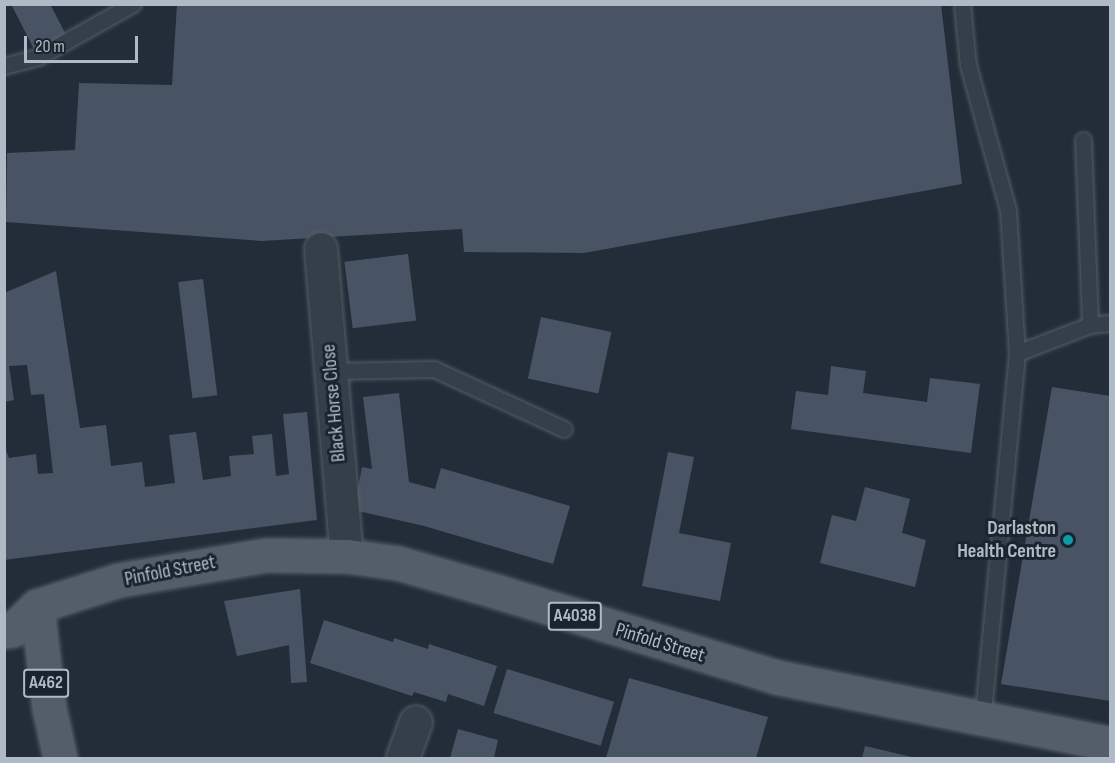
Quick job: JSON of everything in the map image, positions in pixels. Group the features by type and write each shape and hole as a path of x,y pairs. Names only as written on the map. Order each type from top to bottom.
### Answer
{"main road":[{"name":"Pinfold Street","path":"37,606 119,580 190,565 266,555 347,556 398,563 502,592 776,677 982,720 1092,747"},
{"name":"A4038","path":"4,600 37,606"},
{"name":"A4038","path":"4,632 12,630 37,606"},
{"name":"A462","path":"37,606 49,708 60,759"}],"street":[{"name":"Black Horse Close","path":"321,249 347,556"},
{"path":"403,759 416,722"}],"lane":[{"path":"4,66 38,57 133,4"},
{"path":"962,4 968,65 1008,210 1017,353 982,720"},
{"path":"1083,140 1090,325"},
{"path":"1017,353 1090,325 1110,323"},
{"path":"331,371 434,369 564,429"}],"building":[{"path":"11,4 50,4 72,46 41,63"},
{"path":"177,4 941,4 962,184 584,253 464,252 462,229 262,241 6,222 7,153 75,150 79,83 172,85"},
{"path":"408,254 416,321 353,328 344,262"},
{"path":"56,271 80,428 106,425 111,466 142,462 145,487 175,483 169,435 196,432 203,480 231,476 229,456 254,454 252,436 272,434 276,476 289,474 283,414 307,412 317,520 4,560 4,445 9,458 36,454 38,474 53,473 44,394 31,395 27,365 9,366 14,400 4,402 4,293"},
{"path":"203,279 217,395 192,398 178,282"},
{"path":"541,317 611,332 598,394 528,379"},
{"path":"831,366 866,371 863,393 927,402 930,378 980,384 971,453 791,429 796,391 828,395"},
{"name":"Darlaston Health Centre","path":"1052,387 1110,396 1110,701 1001,684"},
{"path":"399,393 409,482 435,489 441,468 570,506 553,564 424,526 354,510 362,467 372,469 363,397"},
{"path":"668,452 694,457 679,533 731,543 720,601 642,586"},
{"path":"865,487 910,499 902,533 926,540 915,587 820,563 832,515 856,521"},
{"path":"300,589 307,682 291,683 289,645 237,656 224,601"},
{"path":"324,620 393,642 394,638 428,649 429,644 497,666 484,706 448,694 446,702 414,692 412,696 310,663"},
{"path":"507,669 614,702 601,746 494,713"},
{"path":"629,678 768,717 756,758 606,758"},
{"path":"458,729 498,740 494,758 450,758"},
{"path":"865,746 916,758 862,758"}],"place":[{"name":"Darlaston Health Centre","path":"1068,540"}]}
